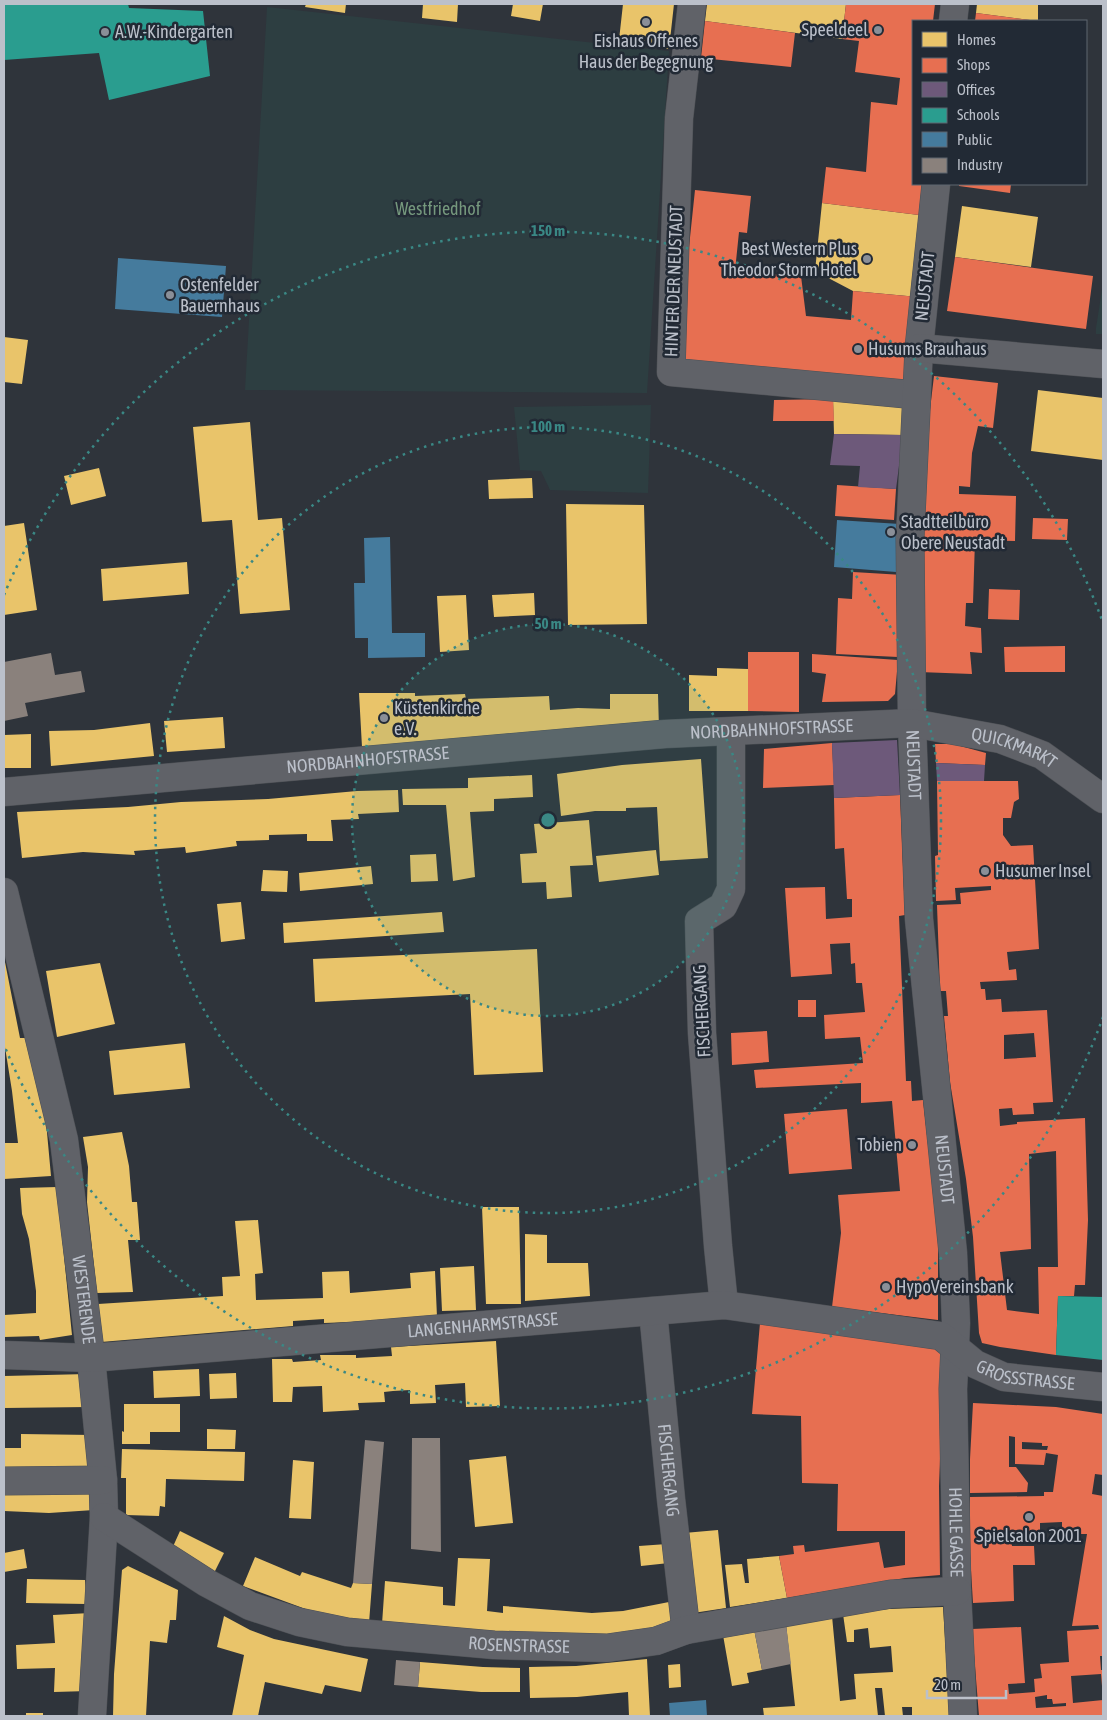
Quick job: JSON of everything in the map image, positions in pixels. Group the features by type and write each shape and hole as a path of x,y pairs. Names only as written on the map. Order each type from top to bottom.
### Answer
{"street":[{"name":"HINTER DER NEUSTADT","path":"692,4 679,118 671,372 916,396"},
{"path":"953,20 955,4"},
{"name":"NEUSTADT","path":"936,185 918,348 910,538 912,723 919,919 953,1253 956,1323 955,1347"},
{"path":"918,348 1103,364"},
{"name":"NORDBAHNHOFSTRASSE","path":"4,792 664,734 912,723"},
{"name":"QUICKMARKT","path":"912,723 1000,739 1042,755 1103,798"},
{"name":"FISCHERGANG","path":"724,1305 702,1033 698,921 723,906 731,889 731,732"},
{"name":"WESTERENDE","path":"4,892 64,1140 91,1358 104,1517 92,1716"},
{"name":"LANGENHARMSTRASSE","path":"4,1355 91,1358 724,1305 941,1336 955,1347"},
{"name":"FISCHERGANG","path":"653,1310 686,1630"},
{"name":"GROSSSTRASSE","path":"955,1347 975,1364 1004,1377 1103,1387"},
{"name":"HOHLE GASSE","path":"955,1347 953,1389 957,1591 963,1716"},
{"path":"4,1481 102,1480"},
{"name":"ROSENSTRASSE","path":"104,1517 207,1583 250,1606 299,1622 347,1632 494,1645 607,1648 656,1641 686,1630 891,1594 957,1591"}],"green space":[{"name":"Westfriedhof","path":"267,7 669,51 647,393 245,390"},
{"path":"1103,283 1103,334 1096,334 1096,328"},
{"path":"651,405 648,493 550,490 541,471 520,470 514,407"}],"building: Homes":[{"path":"306,4 346,4 345,13 305,7"},
{"path":"423,4 458,4 457,22 422,18"},
{"path":"513,4 543,4 540,21 511,16"},
{"name":"Eishaus Offenes Haus der Begegnung","path":"623,4 674,4 669,49 619,40"},
{"path":"707,4 846,4 842,39 705,21"},
{"path":"977,4 1038,4 1038,20 976,13"},
{"name":"Best Western Plus Theodor Storm Hotel","path":"822,203 919,215 918,297 853,291 815,271"},
{"path":"962,206 1038,217 1031,267 955,257"},
{"path":"4,337 28,340 22,384 4,382"},
{"path":"1038,390 1103,398 1103,460 1031,451"},
{"path":"833,399 905,403 903,435 834,434"},
{"path":"250,422 258,520 282,518 290,610 240,614 232,520 202,522 193,427"},
{"path":"99,468 106,496 71,505 64,476"},
{"path":"532,478 533,498 489,499 488,480"},
{"path":"566,504 644,505 647,624 568,625"},
{"path":"24,523 37,610 4,615 4,526"},
{"path":"187,562 189,594 103,601 101,569"},
{"path":"534,593 535,615 494,617 492,595"},
{"path":"466,595 469,650 440,652 437,596"},
{"path":"717,668 748,669 748,711 689,711 689,675 717,676"},
{"path":"359,693 415,693 415,696 465,694 466,699 549,696 550,710 578,708 610,709 610,694 658,694 659,729 362,747"},
{"path":"223,717 225,748 167,752 164,721"},
{"path":"150,723 154,756 51,766 49,731 94,730"},
{"path":"31,734 31,768 4,768 4,735"},
{"path":"701,759 708,858 660,861 657,807 626,808 626,811 595,811 561,816 557,774 622,765"},
{"path":"532,775 533,797 494,799 494,811 470,812 475,877 453,881 446,805 403,805 402,789 468,788 468,778"},
{"path":"398,790 399,812 358,814 359,819 331,820 333,841 307,841 307,834 269,835 269,840 236,841 237,846 186,853 185,847 134,851 135,855 83,852 22,858 17,812"},
{"path":"589,820 593,865 570,866 572,897 547,899 546,882 522,883 520,854 537,853 534,824"},
{"path":"656,850 659,875 599,882 596,856"},
{"path":"436,854 438,881 411,882 410,855"},
{"path":"371,866 373,884 300,891 299,873"},
{"path":"263,870 288,871 287,892 261,891"},
{"path":"241,902 245,939 221,942 217,904"},
{"path":"442,912 444,932 284,943 283,923"},
{"path":"537,949 543,1072 474,1075 470,994 315,1002 313,959"},
{"path":"4,957 20,1038 34,1038 43,1089 51,1176 4,1179 4,1143 18,1143 4,1041"},
{"path":"100,963 115,1024 57,1037 46,971"},
{"path":"185,1043 190,1088 114,1095 109,1051"},
{"path":"122,1132 129,1166 132,1202 137,1202 140,1240 128,1240 133,1292 97,1293 87,1202 88,1167 83,1137"},
{"path":"57,1187 72,1335 40,1340 39,1336 4,1337 4,1315 36,1313 36,1291 29,1239 22,1214 20,1188"},
{"path":"482,1207 519,1207 521,1304 486,1304"},
{"path":"258,1220 263,1273 255,1274 256,1300 323,1298 322,1272 349,1271 350,1293 411,1288 410,1273 435,1271 437,1317 324,1323 324,1319 293,1321 293,1326 101,1342 98,1304 223,1296 222,1277 240,1276 235,1221"},
{"path":"525,1234 547,1235 547,1263 588,1263 590,1296 525,1301"},
{"path":"474,1266 476,1310 442,1311 440,1268"},
{"path":"496,1341 500,1406 466,1407 465,1383 435,1385 436,1403 410,1404 410,1390 393,1391 384,1392 385,1402 358,1403 359,1410 323,1412 322,1386 293,1387 292,1402 273,1402 272,1359 292,1359 293,1362 321,1360 320,1355 356,1355 356,1358 392,1356 391,1347"},
{"path":"199,1369 200,1396 154,1398 153,1371"},
{"path":"236,1373 237,1398 210,1399 209,1374"},
{"path":"88,1374 88,1407 4,1408 4,1376"},
{"path":"124,1404 180,1404 180,1432 150,1432 150,1444 122,1444"},
{"path":"207,1429 236,1430 235,1449 207,1449"},
{"path":"21,1434 92,1435 95,1472 4,1470 4,1448 21,1448"},
{"path":"122,1449 245,1452 244,1481 166,1479 165,1507 160,1506 159,1516 126,1515 126,1478 121,1478"},
{"path":"506,1456 513,1523 475,1527 469,1460"},
{"path":"293,1460 314,1462 311,1519 289,1518"},
{"path":"4,1485 95,1485 94,1510 49,1513 4,1511"},
{"path":"718,1530 726,1608 693,1613 684,1533"},
{"path":"180,1531 224,1553 214,1573 171,1551"},
{"path":"667,1544 669,1563 641,1566 639,1546"},
{"path":"24,1549 27,1568 4,1572 4,1553"},
{"path":"779,1556 787,1598 730,1607 725,1565 742,1564 745,1583 749,1583 747,1559"},
{"path":"255,1557 300,1576 302,1572 351,1588 353,1583 372,1584 369,1623 311,1611 243,1586"},
{"path":"458,1558 490,1559 487,1611 503,1613 503,1606 592,1613 623,1611 669,1602 674,1625 649,1630 591,1636 441,1629 382,1624 385,1581 443,1587 443,1605 455,1606"},
{"path":"128,1566 178,1590 176,1620 170,1620 167,1643 150,1641 146,1716 113,1716 114,1674 122,1570"},
{"path":"27,1579 85,1580 87,1604 26,1603"},
{"path":"943,1607 950,1716 912,1716 912,1707 902,1707 903,1716 885,1716 882,1688 875,1688 878,1716 764,1716 763,1708 795,1706 786,1624 832,1616 840,1701 856,1699 854,1674 893,1672 891,1646 870,1648 868,1628 854,1630 854,1642 847,1642 843,1614 889,1609"},
{"path":"90,1613 88,1691 54,1692 55,1668 17,1669 16,1645 55,1643 53,1615"},
{"path":"224,1616 250,1630 274,1639 368,1659 361,1692 325,1685 322,1694 265,1682 258,1716 232,1716 244,1655 217,1647"},
{"path":"754,1629 762,1670 747,1673 749,1683 732,1686 723,1635"},
{"path":"647,1659 650,1716 629,1716 628,1692 577,1697 530,1698 529,1667 576,1666"},
{"path":"420,1662 520,1668 520,1692 481,1692 418,1687"},
{"path":"680,1664 681,1687 669,1688 668,1665"},
{"path":"26,1713 43,1713 43,1716 26,1716"}],"building: Shops":[{"path":"846,4 935,4 933,20 912,20 912,185 922,185 919,215 822,203 826,167 866,172 871,102 897,105 900,78 855,72 859,41 842,39"},
{"path":"976,13 1030,20 975,20"},
{"path":"705,21 795,33 791,67 701,58"},
{"path":"959,185 1011,185 1010,193"},
{"path":"695,190 751,196 747,233 739,232 735,271 801,276 806,316 851,320 853,291 918,297 910,389 681,365 687,266"},
{"path":"955,257 1093,276 1086,329 947,311"},
{"path":"934,376 998,383 993,428 978,426 972,453 970,487 959,486 959,494 1016,496 1015,541 975,540 973,603 966,603 965,626 981,628 982,653 970,652 972,674 919,672 925,451"},
{"path":"833,399 834,421 773,421 774,400"},
{"path":"837,485 896,489 894,520 835,516"},
{"path":"1033,518 1068,519 1067,540 1032,539"},
{"path":"853,572 903,575 898,657 836,654 838,598 852,599"},
{"path":"989,589 1020,590 1019,620 988,619"},
{"path":"1065,646 1065,672 1005,672 1004,647"},
{"path":"748,652 799,652 799,712 748,711"},
{"path":"812,654 898,660 895,694 888,701 822,702 826,674 812,672"},
{"path":"832,743 834,785 763,788 764,749"},
{"path":"935,744 953,744 986,753 985,765 936,763"},
{"path":"937,781 1018,781 1019,799 1014,802 1011,818 1003,818 1003,835 1011,846 1033,845 1039,949 1007,952 1009,970 1016,969 1017,980 980,982 981,989 985,989 986,1000 1001,999 1002,1012 1047,1010 1053,1102 1033,1103 1034,1114 1013,1115 1012,1108 999,1109 1000,1126 1017,1124 1017,1122 1085,1118 1088,1220 1085,1285 1075,1285 1074,1296 1058,1296 1056,1355 982,1343 979,1333 973,1237 966,1179 950,1082 944,1016 948,1016 946,991 940,991 937,905 961,904 960,893 991,890 991,886 955,888 956,900 936,901 935,856 938,855","holes":["1034,1033 1036,1057 1004,1059 1004,1035","1056,1151 1058,1267 1038,1267 1039,1314 1007,1310 1000,1252 1031,1249 1029,1154"]},
{"path":"900,795 905,915 899,916 906,1081 911,1081 912,1101 923,1100 938,1232 938,1320 832,1307 841,1233 838,1195 900,1191 892,1101 861,1103 861,1083 756,1088 754,1070 863,1063 860,1037 825,1039 824,1015 865,1012 862,983 856,983 855,963 851,964 850,943 830,944 832,974 791,977 785,888 825,887 826,919 852,917 852,899 847,899 844,848 835,849 834,798"},
{"path":"798,1000 816,1000 816,1017 798,1017"},
{"path":"767,1031 769,1062 732,1065 731,1033"},
{"path":"847,1109 852,1169 789,1174 784,1114"},
{"path":"760,1323 944,1349 939,1486 940,1575 905,1578 787,1598 779,1556 794,1554 793,1546 804,1545 805,1552 879,1542 884,1568 905,1565 905,1531 837,1531 838,1484 802,1483 801,1416 752,1414"},
{"path":"973,1403 1056,1407 1103,1414 1103,1475 1095,1474 1092,1494 1103,1496 1103,1656 1100,1656 1101,1670 1103,1670 1103,1686 1101,1674 1071,1676 1073,1703 1103,1700 1103,1716 979,1716 972,1629 1021,1627 1025,1683 1008,1684 1009,1694 1035,1692 1034,1679 1042,1678 1040,1664 1069,1662 1067,1631 1099,1629 1098,1625 1072,1626 1087,1534 1062,1534 1062,1522 1040,1523 1040,1536 1011,1536 1012,1546 1034,1546 1035,1565 1013,1565 1014,1601 973,1603 969,1537 970,1497 1044,1496 1044,1492 1053,1492 1058,1455 1046,1453 1044,1465 1015,1464 1015,1437 1009,1436 1009,1467 1016,1467 1028,1483 1027,1492 970,1493","holes":["1022,1442 1042,1443 1042,1446 1048,1446 1047,1450 1022,1449","1047,1695 1047,1699 1052,1699 1053,1704 1066,1703 1066,1706 1036,1708 1035,1697"]}],"building: Offices":[{"path":"834,434 903,435 896,489 858,487 860,466 830,465"},
{"path":"897,740 900,795 834,798 832,743"},
{"path":"936,763 985,765 984,781 937,781"}],"building: Schools":[{"name":"A.W.-Kindergarten","path":"4,4 128,4 129,8 203,11 210,76 109,100 99,53 4,60"},
{"path":"1058,1296 1103,1297 1103,1360 1056,1355"}],"building: Public":[{"name":"Ostenfelder Bauernhaus","path":"118,258 226,266 222,317 115,309"},
{"path":"837,520 900,524 896,572 834,567"},
{"path":"390,537 392,633 425,633 425,657 368,658 368,638 355,638 354,583 365,583 364,538"},
{"path":"706,1700 707,1716 670,1716 669,1703"}],"building: Industry":[{"path":"51,653 55,675 81,671 85,692 25,703 28,716 4,721 4,662"},
{"path":"412,1438 440,1438 441,1552 411,1549"},
{"path":"365,1440 384,1442 372,1584 353,1583"},
{"path":"786,1624 791,1664 762,1670 754,1629"},
{"path":"396,1660 420,1662 418,1687 394,1685"}],"place":[{"name":"Eishaus Offenes Haus der Begegnung","path":"646,22"},
{"name":"Speeldeel","path":"878,30"},
{"name":"A.W.-Kindergarten","path":"105,32"},
{"name":"Best Western Plus Theodor Storm Hotel","path":"867,259"},
{"name":"Ostenfelder Bauernhaus","path":"170,295"},
{"name":"Husums Brauhaus","path":"858,349"},
{"name":"Stadtteilbüro Obere Neustadt","path":"891,532"},
{"name":"Küstenkirche e.V.","path":"384,718"},
{"name":"Husumer Insel","path":"985,871"},
{"name":"Tobien","path":"912,1145"},
{"name":"HypoVereinsbank","path":"886,1287"},
{"name":"Spielsalon 2001","path":"1029,1517"}]}
